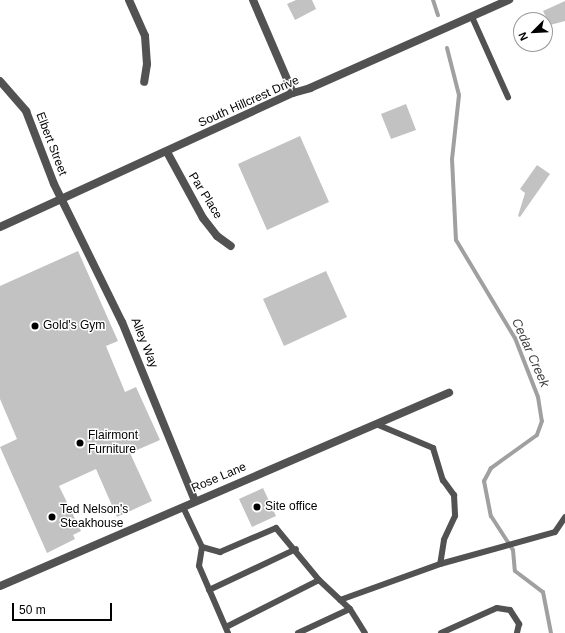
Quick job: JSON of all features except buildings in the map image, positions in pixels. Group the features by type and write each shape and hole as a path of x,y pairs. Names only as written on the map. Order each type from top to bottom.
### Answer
{"street":[{"path":"129,0 145,36 147,64 144,82"},
{"path":"253,0 293,93"},
{"name":"South Hillcrest Drive","path":"0,227 167,152 293,93 310,88 509,0"},
{"name":"Elbert Street","path":"0,81 26,111 45,164 62,199"},
{"name":"Par Place","path":"167,152 203,218 217,236 231,246"},
{"name":"Alley Way","path":"62,199 122,322 195,501"},
{"name":"Rose Lane","path":"0,586 449,393"}],"lane":[{"path":"472,17 508,97"},
{"path":"376,424 433,448 443,480 454,495 455,516 444,540 440,564"},
{"path":"183,507 202,547 199,566 227,630 319,580"},
{"path":"340,600 440,564 555,532 565,517"},
{"path":"202,547 220,552 276,528 296,549 319,580 350,610 365,633"},
{"path":"209,590 296,549"},
{"path":"441,633 497,608 510,610 519,624 517,633"},
{"path":"298,633 350,610"}],"waterway":[{"name":"Cedar Creek","path":"433,0 438,15"},
{"name":"Cedar Creek","path":"447,48 459,95 452,159 456,240 515,338 538,397 542,421 537,435 491,468 484,481 491,516 513,550 515,571 543,592 551,633"}],"place":[{"name":"Gold's Gym","path":"35,326"},
{"name":"Flairmont Furniture","path":"80,443"},
{"name":"Site office","path":"257,507"},
{"name":"Ted Nelson's Steakhouse","path":"52,517"}]}
